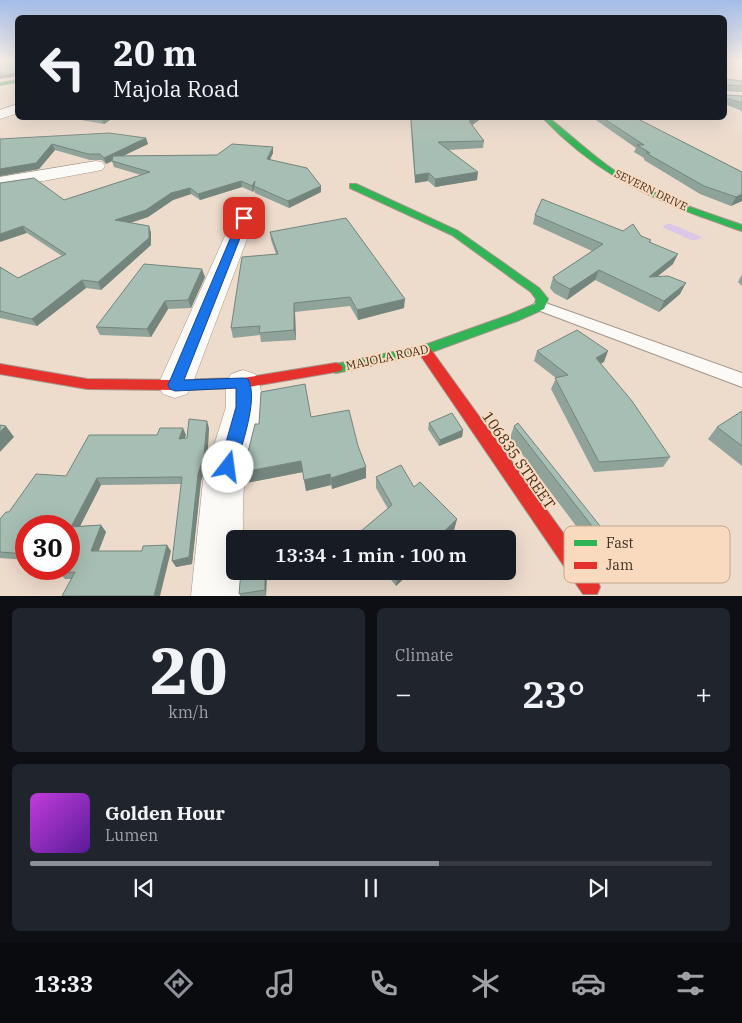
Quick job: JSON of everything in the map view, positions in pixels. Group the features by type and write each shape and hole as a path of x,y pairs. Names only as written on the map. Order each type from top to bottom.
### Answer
{"street":[{"path":"0,115 15,109"},
{"name":"SEVERN DRIVE","path":"548,120 606,168 632,183 662,197 742,228"},
{"path":"0,183 96,166"},
{"path":"353,186 455,232 536,290 542,299 540,306"},
{"path":"175,385 244,218"},
{"name":"MAJOLA ROAD","path":"0,369 87,384 175,385 243,383 330,369 424,350 513,318 540,306"},
{"name":"106835 STREET","path":"424,350 564,550"},
{"path":"216,596 224,481 244,407 243,383"},
{"name":"106835 STREET","path":"587,583 590,587"}],"lane":[{"path":"540,306 742,380"}],"shaded area":[{"path":"667,224 702,237 691,240 664,228 663,226"}],"building":[{"path":"727,95 742,96 742,103 727,99"},
{"path":"411,120 471,120 469,121 484,141 438,142 478,172 435,179 429,173 415,175"},
{"path":"606,120 640,120 742,172 742,194 736,197 704,186 646,153 650,153 637,145 644,145"},
{"path":"109,133 146,138 104,158 100,154 88,154 52,144 36,163 0,169 0,139"},
{"path":"232,144 273,147 267,159 307,168 321,186 288,201 254,186 255,181 252,186 241,181 198,194 190,188 171,193 146,210 115,220 149,226 149,238 98,282 82,280 32,319 0,311 0,267 18,278 66,254 23,226 0,234 0,183 34,178 64,200 150,172 112,161 113,156 217,155"},
{"path":"542,199 623,231 633,224 641,236 651,240 649,242 678,254 649,277 668,276 686,283 664,301 599,270 570,289 557,282 553,277 603,244 535,215"},
{"path":"346,218 405,299 357,310 350,297 294,303 294,330 259,333 260,326 231,328 242,257 278,254 270,232"},
{"path":"144,264 202,269 188,300 165,301 147,329 96,327"},
{"path":"577,330 608,351 596,358 632,401 670,457 599,462 555,378 568,375 537,351"},
{"path":"305,384 311,417 349,410 358,446 366,467 331,478 330,474 304,480 301,461 243,472 255,424 259,424 261,392"},
{"path":"742,411 742,446 717,427"},
{"path":"452,413 463,430 440,440 429,423"},
{"path":"189,419 207,421 204,456 198,474 189,557 172,561 182,477 97,478 77,515 15,515 15,553 0,552 0,519 6,512 9,512 36,474 66,476 89,435 157,435 160,428 183,428 179,439 187,438"},
{"path":"518,423 600,526 592,526 514,426"},
{"path":"0,425 6,426 0,432"},
{"path":"401,465 414,487 420,482 457,519 445,530 362,530 392,505 376,477"},
{"path":"101,525 91,551 142,551 143,546 167,545 154,596 62,596 71,580 80,580 80,526"},
{"path":"240,580 265,580 265,590 239,594"}],"traffic: fast":[{"path":"548,120 611,172 635,186 665,200 742,228"},
{"path":"336,368 424,350 513,318 540,306 542,299 535,290 455,233 353,186"}],"traffic: jam":[{"path":"424,350 564,550"},
{"path":"0,369 87,384 175,385 243,383 336,368"},
{"path":"587,583 590,587"}],"route":[{"path":"228,467 244,407 243,383 175,385 244,218"}]}
